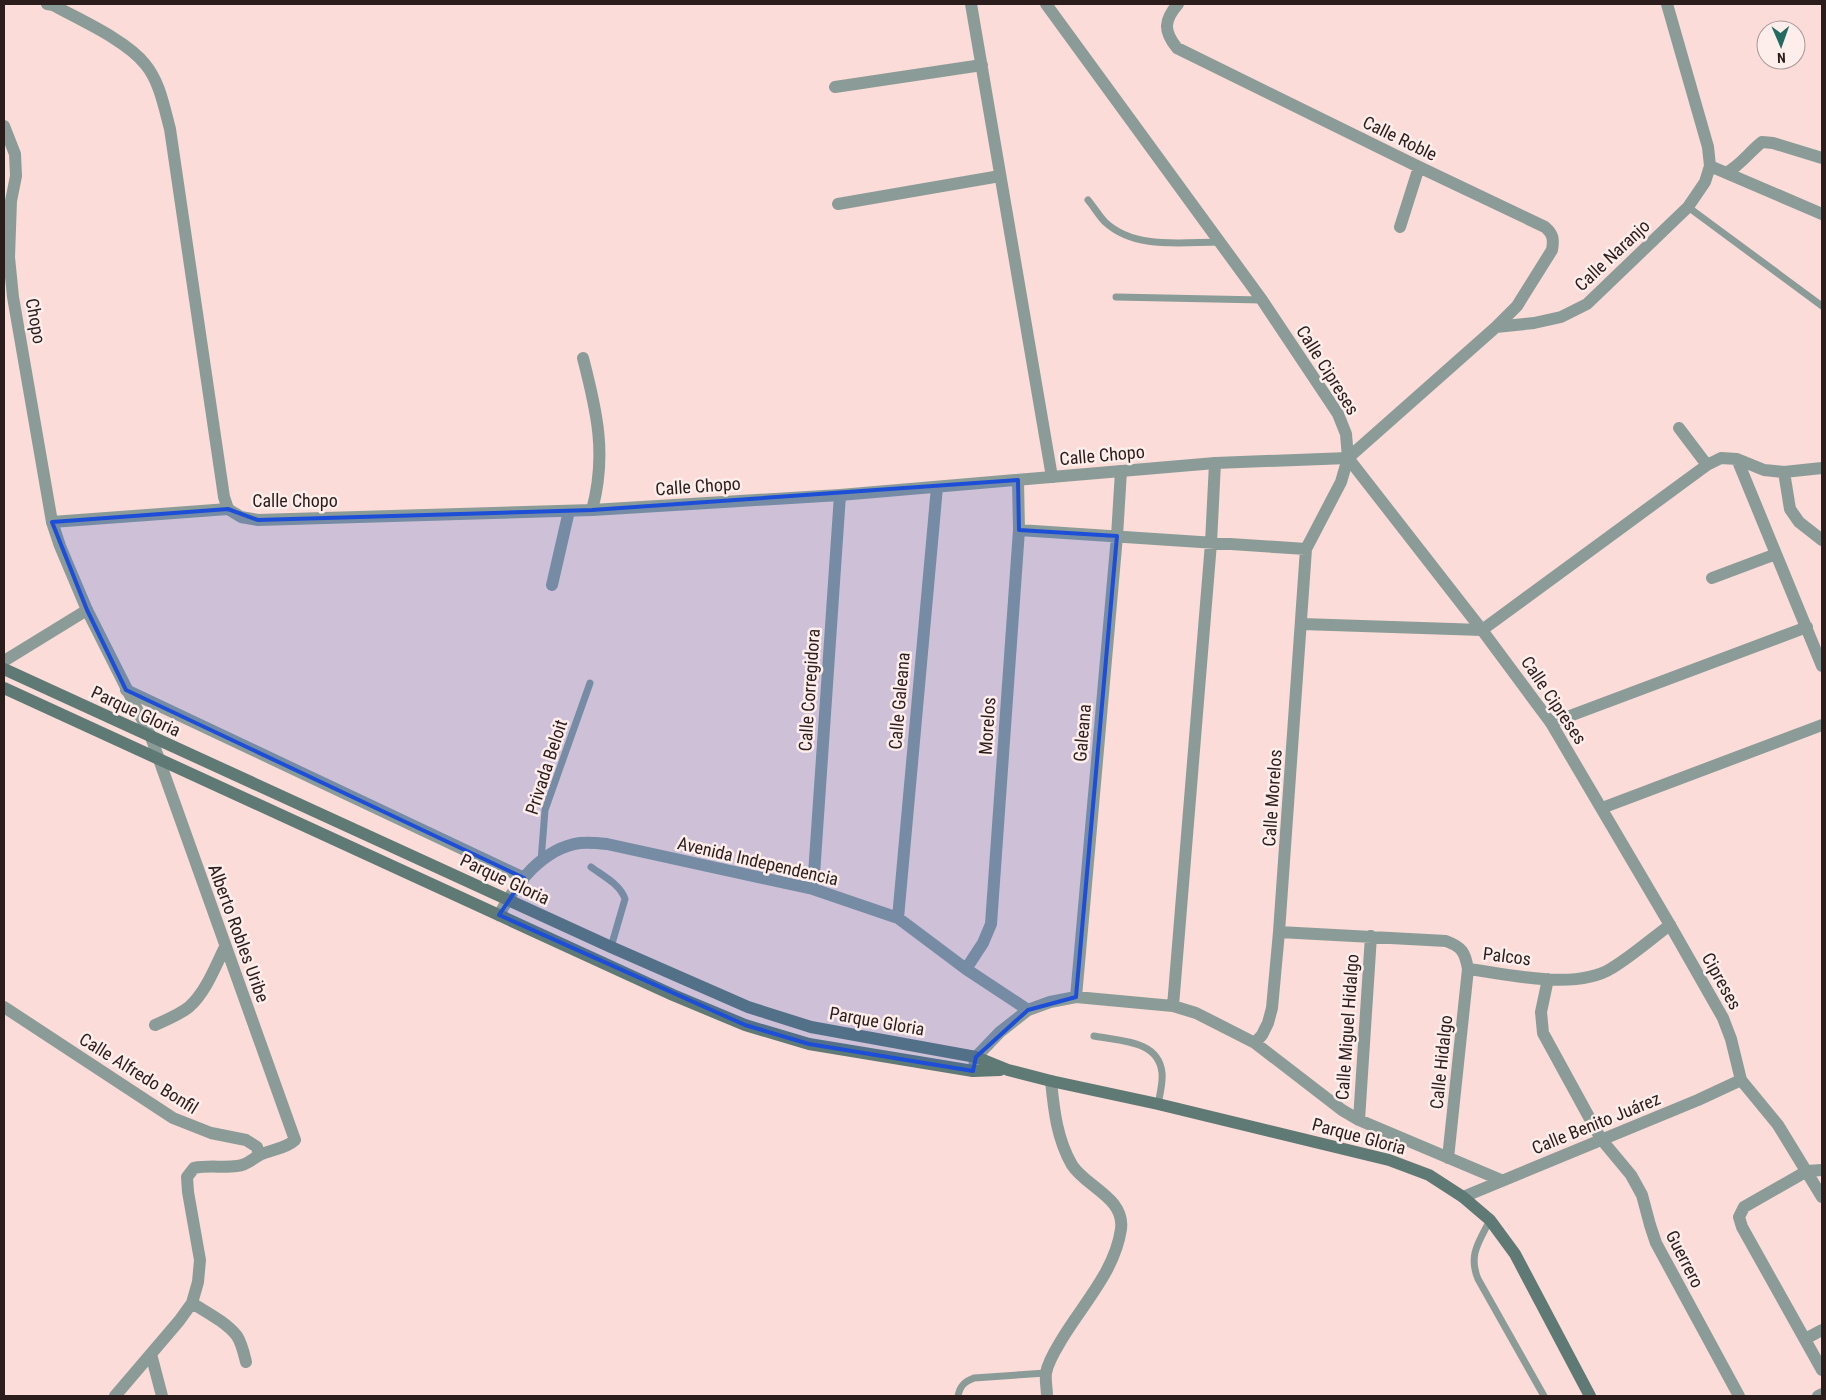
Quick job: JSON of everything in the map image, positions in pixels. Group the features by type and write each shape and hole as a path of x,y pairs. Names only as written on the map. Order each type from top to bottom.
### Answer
{"main road":[{"name":"Parque Gloria","path":"4,669 611,947 748,1007 811,1027 976,1057 1008,1070 1389,1160 1429,1175 1463,1197 1490,1220 1515,1254 1590,1396"},
{"name":"Parque Gloria","path":"4,688 674,996 745,1025 809,1044 973,1071 1008,1070"}],"street":[{"path":"48,4 122,44 145,64 160,92 170,129 224,497 228,509"},
{"path":"971,4 1052,477"},
{"name":"Calle Cipreses","path":"1046,4 1221,242 1338,414 1346,434 1348,458 1482,630 1551,723 1602,808"},
{"name":"Calle Roble","path":"1178,4 1171,13 1166,25 1169,38 1177,48 1545,227 1551,233 1554,241 1552,250 1516,306 1496,327"},
{"path":"1667,4 1708,147 1710,166 1822,214"},
{"path":"835,87 982,65"},
{"name":"Chopo","path":"4,126 15,154 16,176 11,200 9,257 52,522 87,610"},
{"path":"1726,173 1738,167 1753,149 1762,142 1773,143 1822,158"},
{"name":"Calle Naranjo","path":"1496,327 1534,324 1561,317 1587,304 1688,207 1705,182 1710,166"},
{"path":"1400,227 1419,167"},
{"path":"838,204 1000,176"},
{"path":"1348,458 1496,327"},
{"path":"583,358 599,427 599,475 592,510"},
{"path":"1679,428 1707,466"},
{"name":"Calle Chopo","path":"52,522 228,509 241,518 258,520 592,510 840,495 1215,463 1348,458"},
{"name":"Calle Morelos","path":"1255,1043 1262,1035 1268,1023 1272,1008 1280,932 1306,549 1341,482 1348,458"},
{"path":"1302,624 1482,630 1707,466 1721,458 1737,459 1764,470 1784,472 1822,468"},
{"path":"1737,459 1822,666"},
{"path":"1173,1006 1211,543 1215,463"},
{"name":"Galeana","path":"1076,997 1117,536 1121,471"},
{"path":"1784,472 1790,509 1799,522 1822,540"},
{"name":"Morelos","path":"966,969 983,943 991,924 1018,530 1018,480"},
{"name":"Calle Galeana","path":"898,918 937,487"},
{"name":"Calle Corregidora","path":"813,888 840,495"},
{"path":"552,585 569,511"},
{"path":"1018,530 1306,549"},
{"path":"1712,578 1776,554"},
{"path":"4,661 87,610"},
{"name":"Alberto Robles Uribe","path":"87,610 151,737 160,759 225,947 295,1140 290,1145 259,1155"},
{"path":"1551,723 1807,626"},
{"path":"126,690 524,878"},
{"path":"1602,808 1822,725"},
{"name":"Cipreses","path":"1602,808 1723,1018 1731,1039 1741,1080 1778,1125 1822,1197"},
{"name":"Avenida Independencia","path":"499,915 507,899 540,861 560,848 580,843 607,844 813,888 898,918 966,969 1028,1010"},
{"name":"Palcos","path":"1280,932 1446,941 1458,945 1466,956 1468,969 1571,980 1592,977 1611,969 1670,925"},
{"name":"Calle Miguel Hidalgo","path":"1358,1120 1371,936"},
{"path":"155,1025 178,1015 190,1006 199,995 225,947"},
{"name":"Calle Hidalgo","path":"1448,1158 1468,969"},
{"name":"Guerrero","path":"1548,979 1541,1012 1543,1032 1601,1140 1631,1175 1642,1195 1656,1243 1738,1396"},
{"path":"973,1071 976,1057 1000,1032 1028,1010 1050,1002 1076,997 1173,1006 1196,1013 1255,1043 1342,1110 1358,1120 1501,1180"},
{"name":"Calle Alfredo Bonfil","path":"4,1007 173,1118 211,1133 246,1140 257,1147 259,1155"},
{"name":"Calle Benito Juárez","path":"1463,1197 1698,1100 1741,1080"},
{"path":"1047,1396 1046,1374 1058,1346 1103,1276 1114,1252 1121,1228 1118,1210 1073,1167 1061,1142 1055,1118 1051,1081"},
{"path":"115,1396 179,1322 192,1303 198,1282 200,1260 187,1177 194,1168 207,1165 238,1166 249,1163 259,1155"},
{"path":"1822,1170 1807,1171 1744,1207 1739,1217 1742,1227 1822,1370"},
{"path":"192,1303 218,1320 236,1335 246,1362"},
{"path":"1805,1339 1822,1330"},
{"path":"150,1354 162,1396"},
{"path":"1818,1396 1822,1394"}],"lane":[{"path":"1088,200 1105,222 1127,236 1148,242 1221,242"},
{"path":"1688,207 1822,306"},
{"path":"1116,296 1262,300"},
{"name":"Privada Beloit","path":"540,861 545,810 590,683"},
{"path":"591,867 618,886 625,899 611,947"},
{"path":"1094,1036 1138,1043 1151,1050 1160,1061 1163,1075 1158,1104"},
{"path":"1490,1220 1476,1248 1473,1258 1474,1269 1544,1396"},
{"path":"958,1396 960,1388 974,1378 1046,1374"}],"highlighted area":[{"path":"1018,480 1019,530 1117,536 1076,997 1028,1010 976,1057 973,1071 809,1044 745,1025 499,915 524,878 126,690 87,610 52,522 228,509 258,520 592,510"}]}
